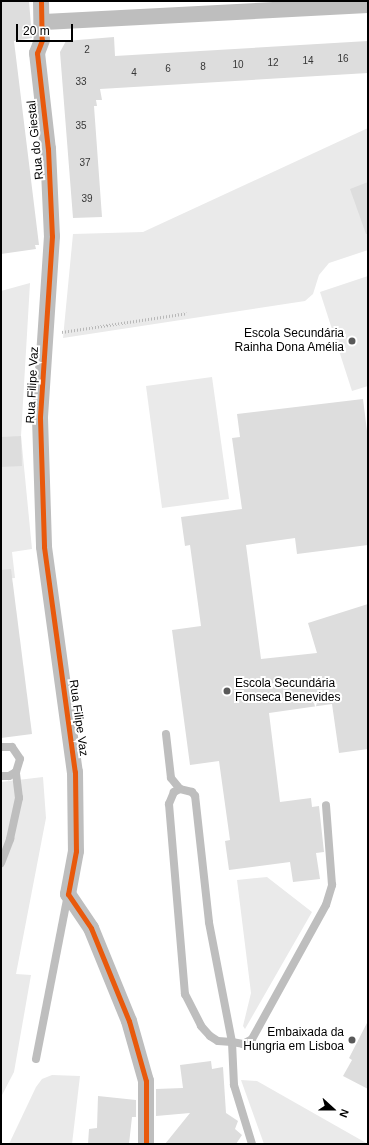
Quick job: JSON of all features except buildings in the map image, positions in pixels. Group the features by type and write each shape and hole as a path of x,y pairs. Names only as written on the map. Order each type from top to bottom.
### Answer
{"street":[{"name":"Rua do Giestal","path":"41,1 44,22 42,40 37,53 51,192 50,279"},
{"path":"44,22 368,5"},
{"name":"Rua Filipe Vaz","path":"50,279 40,418 44,547 75,772 76,851 68,894"},
{"path":"68,894 91,928 129,1021 146,1081 146,1144"}],"lane":[{"path":"166,734 171,778 180,789 189,791 195,796 209,922 232,1042 234,1085 252,1144"},
{"path":"1,746 12,747 18,752 20,766 16,772 9,776 1,776"},
{"path":"1,863 10,839 19,798 16,772"},
{"path":"180,789 172,796 170,809 185,994 201,1026 210,1036 218,1041 246,1044 252,1039 326,905 332,885 326,805"},
{"path":"36,1059 68,894"}],"path":[{"path":"46,335 187,314"}],"shaded area":[{"path":"368,128 368,250 329,263 319,275 313,294 305,301 63,338 73,234 143,232"},
{"name":"Escola Secundária Rainha Dona Amélia","path":"368,276 368,386 352,391 320,292"},
{"path":"30,283 21,436 32,549 12,552 15,578 1,579 1,291"},
{"path":"212,377 229,499 162,508 146,386"},
{"path":"43,777 46,818 16,974 31,975 14,1072 1,1097 1,782"},
{"path":"267,877 312,912 245,1029 243,1026 251,993 237,880"},
{"path":"52,1075 80,1076 72,1144 9,1144 36,1087 42,1079"},
{"path":"241,1080 257,1081 368,1144 264,1144"}],"cycle path":[{"path":"41,1 42,40 37,53 48,149 52,236 40,418 44,547 75,772 76,851 68,894 91,928 129,1021 146,1081 146,1144"}],"place":[{"name":"Escola Secundária Rainha Dona Amélia","path":"352,341"},
{"name":"Escola Secundária Fonseca Benevides","path":"227,691"},
{"name":"Embaixada da Hungria em Lisboa","path":"352,1040"}]}
